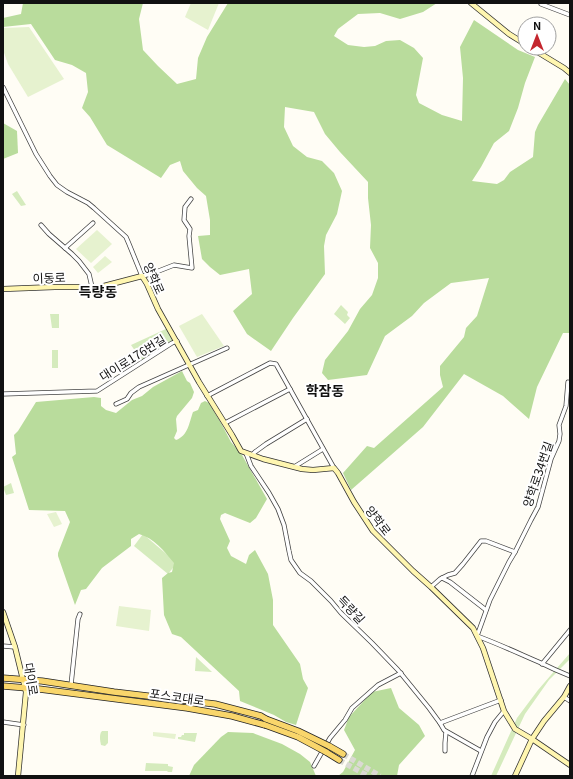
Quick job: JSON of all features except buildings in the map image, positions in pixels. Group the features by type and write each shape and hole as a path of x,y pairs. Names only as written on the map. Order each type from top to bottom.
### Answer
{"main road":[{"name":"포스코대로","path":"3,678 24,679 215,704 246,712 298,731 343,754"},
{"name":"포스코대로","path":"3,686 25,687 215,712 264,725 298,738 339,760"},
{"path":"95,689 95,696"}],"street":[{"path":"471,3 517,39"},
{"path":"541,4 570,15"},
{"path":"544,56 570,73"},
{"name":"양학로","path":"3,87 36,154 57,185 88,203 126,237 158,310 207,396 241,451 246,453"},
{"path":"142,276 174,265 192,268 189,236 190,229 184,220 185,207 191,199"},
{"path":"65,248 93,223"},
{"path":"41,224 49,234 76,258 89,274 92,287"},
{"name":"이동로","path":"3,289 55,286 100,287 142,276"},
{"name":"대이로176번길","path":"3,394 97,391 176,341"},
{"path":"116,404 127,399 131,393 139,387 227,348"},
{"path":"207,396 270,363 276,364 334,468 313,470 302,469 246,453"},
{"name":"양학로34번길","path":"477,636 486,610 538,507 551,459 559,441 559,426 566,406 568,382"},
{"path":"225,423 290,389"},
{"path":"252,455 266,444 307,419"},
{"path":"294,467 323,449"},
{"name":"득량길","path":"246,453 251,466 278,509 284,525 289,551 294,566 300,573 311,581 401,673 446,732 482,750"},
{"name":"양학로","path":"334,468 373,531 473,628 485,655 504,711 515,729 570,765"},
{"path":"432,587 442,578 455,573 481,541 486,541 515,552"},
{"path":"442,578 450,582 486,610"},
{"name":"대이로","path":"3,612 24,679 26,695 18,776"},
{"path":"71,686 78,619 80,614"},
{"path":"542,664 570,630"},
{"path":"477,636 570,676"},
{"path":"3,646 15,647"},
{"path":"314,766 330,738 345,720 352,708 378,686 401,673"},
{"path":"515,776 532,739 544,721 564,697 570,686"},
{"path":"564,697 570,702"},
{"path":"440,723 501,700"},
{"path":"472,776 487,737 495,722 504,711"},
{"path":"3,722 24,725"},
{"path":"445,751 446,732"}],"green space":[{"path":"23,3 143,3 139,19 143,50 177,84 196,79 198,58 207,37 228,3 437,3 423,12 400,19 380,13 358,14 338,29 334,36 348,45 364,47 375,46 386,41 400,40 414,48 423,58 416,95 419,103 442,115 462,121 463,78 460,47 474,20 517,49 517,56 535,57 509,131 494,143 472,181 497,184 504,180 510,172 533,157 535,132 565,79 570,85 570,333 563,333 537,387 529,419 503,396 464,374 423,427 351,490 343,473 367,446 374,448 443,387 440,375 440,366 464,337 466,328 477,316 489,278 451,283 424,303 412,316 385,336 367,375 328,380 322,373 325,360 348,331 360,309 372,295 378,278 378,263 370,248 371,225 368,182 325,134 314,112 285,107 284,127 293,146 307,157 322,161 334,173 342,191 337,214 326,235 324,246 325,274 271,351 247,334 233,311 252,294 249,269 220,275 202,259 198,236 210,235 210,220 206,196 197,188 183,171 180,161 170,165 161,178 107,145 90,117 82,108 88,92 86,73 72,65 55,60 31,24 3,27 3,18 21,14"},
{"path":"191,3 219,3 208,30 185,17"},
{"path":"29,27 64,79 28,97 8,64 3,50 3,28"},
{"path":"3,123 17,131 18,153 3,159"},
{"path":"17,191 26,205 21,206 12,194"},
{"path":"97,230 112,244 91,263 76,249"},
{"path":"105,256 112,262 98,273 93,267"},
{"path":"341,305 348,312 347,315 350,318 345,324 334,314"},
{"path":"50,314 59,314 59,328 52,328"},
{"path":"202,314 224,346 197,357 179,326"},
{"path":"168,328 177,341 142,361 131,345"},
{"path":"52,350 58,350 58,368 52,368"},
{"path":"182,371 194,392 192,398 177,416 177,431 174,438 176,440 180,438 186,432 193,412 198,410 201,403 205,401 209,403 231,442 242,455 267,499 256,518 250,523 225,513 221,515 220,519 230,541 227,548 231,556 246,564 249,555 255,550 268,574 273,600 273,625 300,664 303,679 308,688 296,725 240,701 239,691 181,637 172,634 164,615 162,578 168,573 172,572 174,563 154,542 139,534 131,539 131,546 102,568 86,589 81,590 75,605 58,556 70,522 65,511 29,510 12,457 16,454 14,435 36,402 94,397 101,398 101,406 106,410 116,413 132,400 142,396 153,387"},
{"path":"11,483 14,493 6,495 3,487"},
{"path":"56,512 62,524 54,527 47,514"},
{"path":"143,534 177,563 168,574 134,546"},
{"path":"119,606 151,610 149,631 116,626"},
{"path":"570,653 570,659 549,680 525,714 496,776 491,776 517,718 538,690"},
{"path":"196,657 212,672 195,671"},
{"path":"391,688 399,708 419,725 425,736 399,765 397,776 338,776 343,772 355,750 344,730 349,717 372,692"},
{"path":"102,731 108,731 108,743 105,746 101,745 100,735"},
{"path":"153,732 176,734 175,739 153,736"},
{"path":"228,732 253,733 282,744 300,754 310,762 316,776 189,776 194,765 221,737"},
{"path":"184,733 197,733 195,742 178,739 178,737 184,735"},
{"path":"146,763 168,764 168,766 173,767 172,772 145,771"}],"tunnel":[{"path":"343,754 380,776"},
{"path":"339,760 368,776"}],"district":[{"name":"득량동","path":"98,291"},
{"name":"학잠동","path":"325,390"}]}
